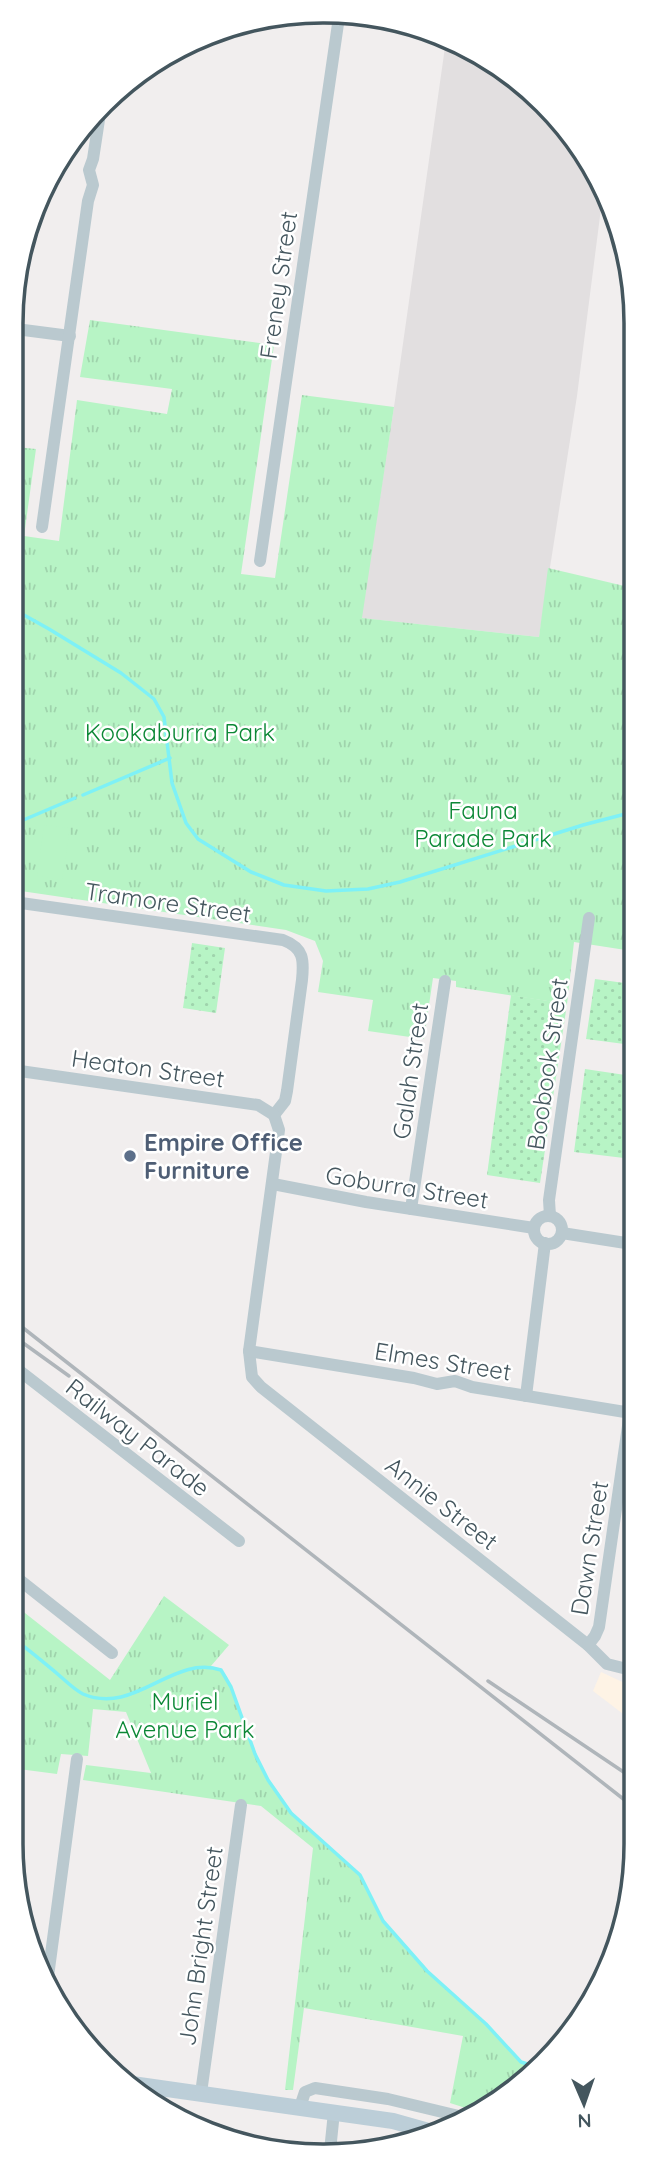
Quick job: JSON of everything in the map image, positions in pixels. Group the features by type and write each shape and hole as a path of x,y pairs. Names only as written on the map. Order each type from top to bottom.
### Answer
{"main road":[{"path":"145,2086 393,2121 419,2128"}],"street":[{"name":"Freney Street","path":"260,561 338,23"},
{"path":"42,527 92,187 89,170 98,124"},
{"path":"23,330 70,336"},
{"name":"Tramore Street","path":"23,903 283,940 293,944 301,951 304,961 287,1091 285,1101 274,1115"},
{"name":"Boobook Street","path":"550,1216 549,1200 589,918"},
{"name":"Galah Street","path":"411,1209 444,981"},
{"name":"Heaton Street","path":"23,1071 249,1104 268,1109 274,1115"},
{"path":"249,1351 279,1130 274,1115"},
{"name":"Goburra Street","path":"273,1184 534,1228"},
{"path":"550,1216 561,1224 562,1233 557,1241 545,1244 538,1239 534,1228 541,1218 550,1216"},
{"path":"562,1233 624,1243"},
{"path":"526,1396 545,1244"},
{"name":"Elmes Street","path":"249,1351 414,1378 432,1384 455,1381 472,1387 624,1412"},
{"name":"Annie Street","path":"249,1351 252,1377 261,1387 588,1645 607,1664 624,1668"},
{"name":"Railway Parade","path":"23,1374 239,1541"},
{"name":"Dawn Street","path":"588,1645 599,1627 624,1460"},
{"path":"23,1583 112,1653"},
{"path":"49,1966 76,1759"},
{"name":"John Bright Street","path":"201,2093 241,1805"},
{"path":"300,2107 305,2092 315,2088 388,2099 453,2115"},
{"path":"331,2144 334,2112"}],"shaded area":[{"path":"445,49 491,73 522,97 550,125 574,156 601,208 577,396 539,637 361,618"},
{"path":"601,1672 624,1683 624,1715 593,1691"}],"green space":[{"name":"Kookaburra Park","path":"90,320 274,345 241,574 275,578 302,395 394,407 362,618 539,637 548,568 624,586 624,950 574,942 567,1004 456,987 456,981 433,978 424,1039 368,1031 373,1000 318,992 323,961 315,941 286,930 23,891 23,448 36,449 24,536 59,541 77,400 167,414 172,389 80,377"},
{"path":"44,825 70,828 62,880 37,875"},
{"path":"192,943 225,948 216,1013 183,1008"},
{"path":"595,979 624,983 624,1044 586,1039"},
{"path":"511,995 567,1004 540,1183 487,1175"},
{"path":"585,1069 624,1075 624,1158 574,1152"},
{"name":"Muriel Avenue Park","path":"164,1596 229,1645 211,1666 221,1670 227,1677 255,1754 268,1780 291,1813 360,1875 383,1921 427,1971 486,2024 521,2062 528,2064 491,2094 466,2108 450,2103 463,2036 304,2008 293,2090 285,2090 313,1848 261,1806 83,1780 86,1765 151,1773 126,1712 93,1709 88,1756 61,1754 57,1774 23,1770 23,1611 110,1680"}],"waterway":[{"path":"23,614 121,673 154,699 164,717 172,783 186,823 198,839 251,872 284,885 326,891 368,889 400,882 624,814"},
{"path":"83,795 170,758"},
{"path":"23,820 75,798"},
{"path":"23,1646 77,1690 102,1699 137,1692 186,1670 203,1667 221,1670 231,1687 255,1754 268,1780 291,1813 360,1875 383,1921 427,1971 486,2024 521,2062 528,2064"}],"railway":[{"path":"23,1328 624,1800"},
{"path":"23,1343 69,1376"},
{"path":"488,1681 624,1772"}],"place":[{"name":"Empire Office Furniture","path":"130,1156"}],"park label":[{"name":"Fauna Parade Park","path":"483,824"}]}
